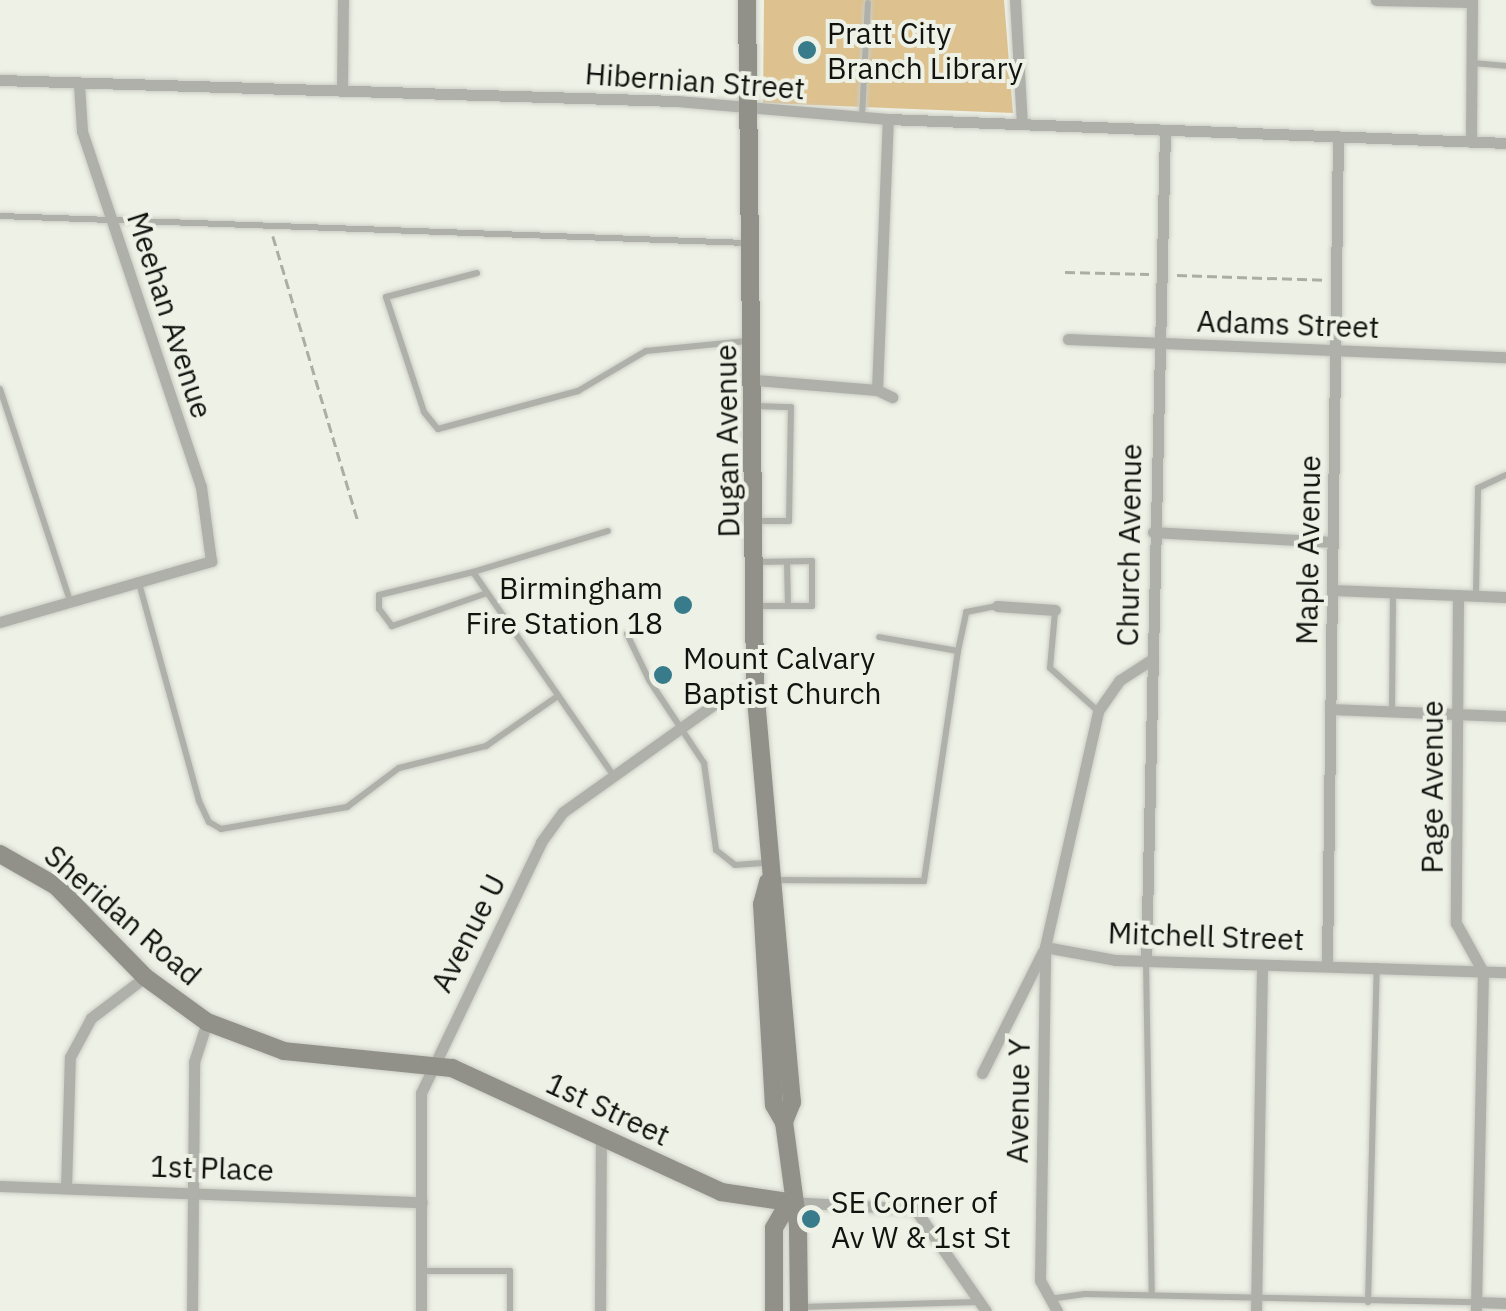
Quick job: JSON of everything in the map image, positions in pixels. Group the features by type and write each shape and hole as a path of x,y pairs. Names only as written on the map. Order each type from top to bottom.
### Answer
{"main road":[{"name":"Dugan Avenue","path":"747,0 745,109 756,380 756,688 768,871 762,904 774,1104 784,1122 790,1202 798,1226 799,1309"},
{"name":"Sheridan Road","path":"0,854 56,886 145,978 207,1022"},
{"name":"1st Street","path":"207,1022 284,1051 452,1068 721,1192 790,1202"},
{"path":"774,1311 774,1228 790,1202"}],"street":[{"path":"342,89 343,0"},
{"path":"1016,0 1022,124"},
{"path":"1376,0 1472,1 1471,141"},
{"name":"Hibernian Street","path":"0,80 342,89 888,119 1506,142"},
{"name":"Meehan Avenue","path":"79,85 82,130 201,487 211,561 139,582"},
{"path":"877,390 888,119"},
{"name":"Church Avenue","path":"1146,961 1153,532 1166,130"},
{"name":"Maple Avenue","path":"1327,964 1338,137"},
{"name":"Adams Street","path":"1068,339 1506,357"},
{"path":"756,380 877,390 892,397"},
{"path":"1153,532 1332,542"},
{"path":"0,622 139,582"},
{"path":"1332,590 1506,597"},
{"name":"Page Avenue","path":"1458,596 1456,924 1483,972"},
{"path":"998,606 1055,610"},
{"path":"982,1073 1044,948 1098,710 1120,680 1152,658"},
{"name":"Avenue U","path":"421,1311 421,1093 428,1067 541,842 563,812 684,725 730,693 756,688"},
{"path":"1330,708 1506,716"},
{"name":"Mitchell Street","path":"1044,948 1146,961 1377,965 1506,972"},
{"name":"Avenue Y","path":"1044,948 1040,1280 1057,1311"},
{"path":"1256,1306 1262,966"},
{"path":"1483,972 1476,1307 1506,1304"},
{"path":"66,1188 70,1057 91,1018 145,978"},
{"path":"192,1311 194,1062 207,1022"},
{"path":"600,1136 600,1311"},
{"name":"1st Place","path":"0,1186 422,1202"},
{"name":"1st Street","path":"790,1202 915,1209 983,1306"}],"lane":[{"path":"862,117 868,3"},
{"path":"1472,63 1506,66"},
{"path":"0,216 750,243"},
{"path":"477,273 386,297 424,412 438,429 578,391 646,351 753,341"},
{"path":"0,389 70,602"},
{"path":"756,406 791,407 789,521 756,521"},
{"path":"1476,596 1478,488 1506,475"},
{"path":"487,593 392,626 378,609 378,595 473,572 608,531"},
{"path":"756,562 812,562 812,606 756,606"},
{"path":"787,562 788,606"},
{"path":"473,572 614,776"},
{"path":"139,582 199,801 209,822 221,829 347,807 399,768 486,746 558,696"},
{"path":"1392,711 1393,593"},
{"path":"628,634 649,680 684,725 710,786 716,850 736,865 768,871 924,880 966,612 998,606"},
{"path":"1055,610 1050,668 1098,710"},
{"path":"880,636 958,651"},
{"path":"1146,961 1152,1295"},
{"path":"1368,1302 1377,965"},
{"path":"421,1270 510,1270 510,1311"},
{"path":"1048,1299 1152,1295 1256,1306 1368,1302 1476,1307"},
{"path":"799,1309 983,1306"}],"path":[{"path":"269,226 358,521"},
{"path":"1065,272 1336,280"}],"shaded area":[{"path":"764,0 1004,0 1013,113 763,103"}],"place":[{"name":"Pratt City Branch Library","path":"807,50"},
{"name":"Birmingham Fire Station 18","path":"683,605"},
{"name":"Mount Calvary Baptist Church","path":"663,675"},
{"name":"SE Corner of Av W & 1st St","path":"811,1219"}]}
